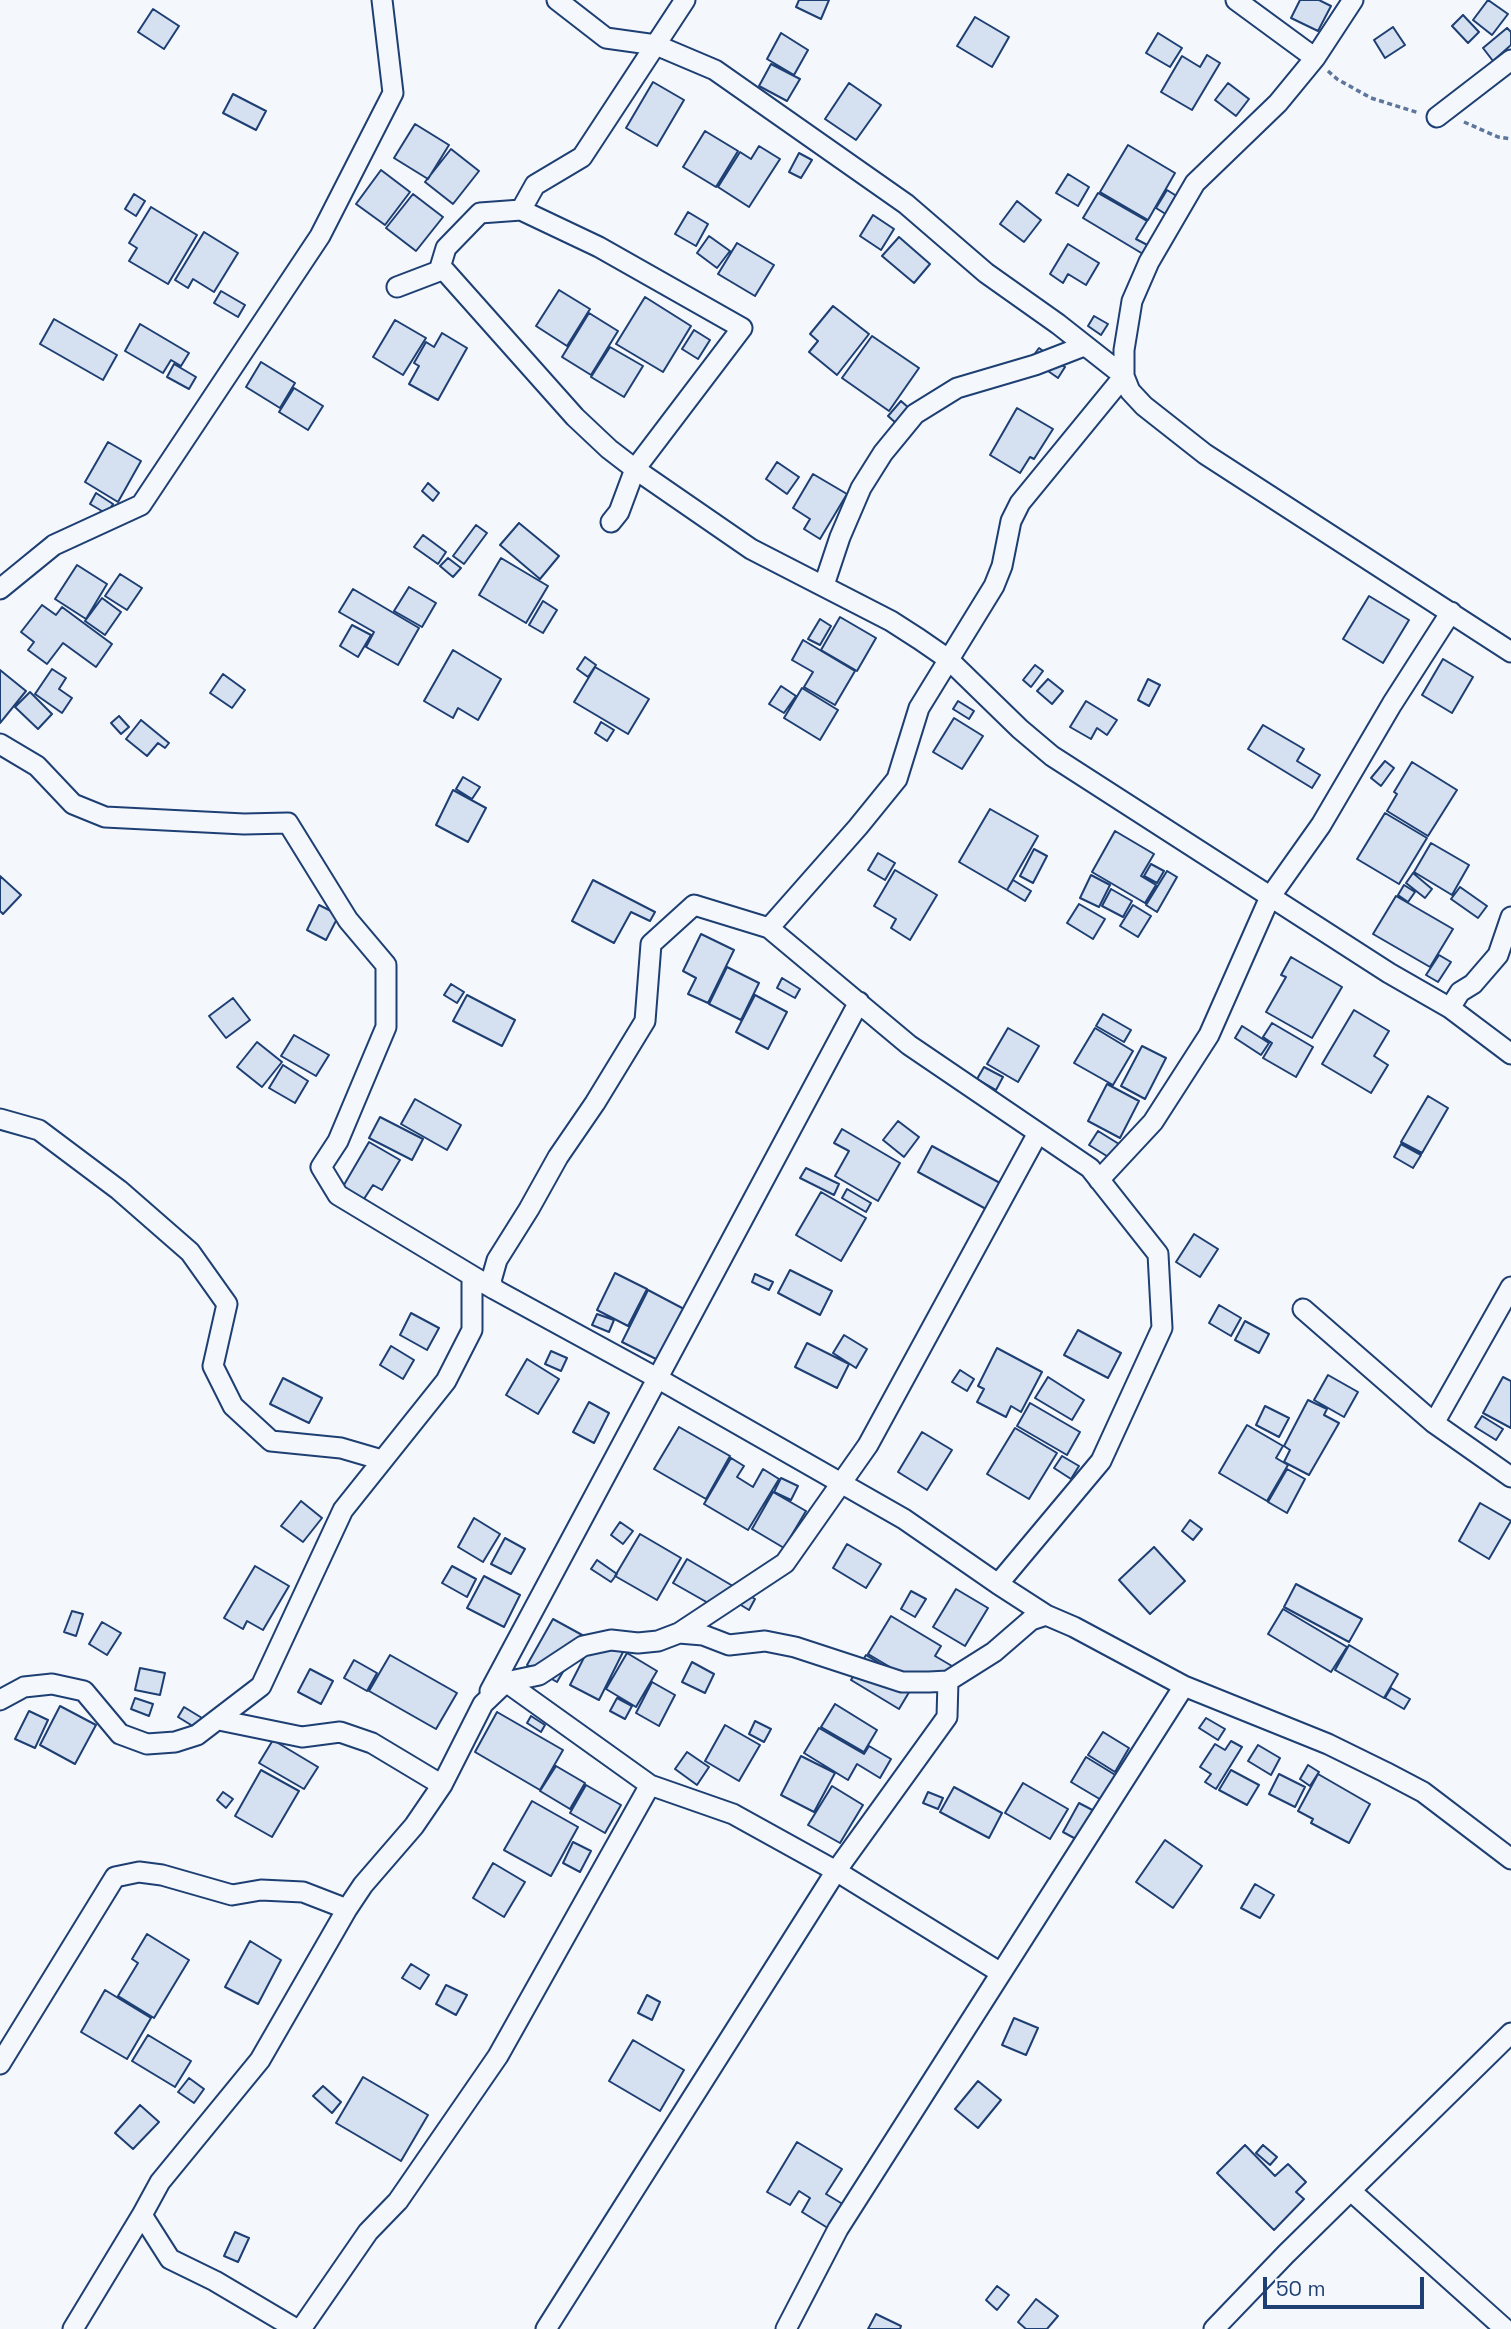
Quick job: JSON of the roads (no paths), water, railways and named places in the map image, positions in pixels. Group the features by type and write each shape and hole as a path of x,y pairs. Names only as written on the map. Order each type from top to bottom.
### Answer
{"street":[{"path":"0,589 54,545 141,505 320,236 393,93 382,0"},
{"path":"557,0 606,38 656,45 715,70 883,188 986,273 1058,324 1124,376"},
{"path":"521,210 535,185 582,157 685,0"},
{"path":"1236,0 1315,58"},
{"path":"1353,0 1315,58 1278,103 1195,183 1149,262 1132,301 1124,350 1124,376 1130,391 1144,406 1205,454 1511,652"},
{"path":"1437,117 1511,60"},
{"path":"439,271 446,248 480,213 521,210 599,247 742,328 635,469 619,512 611,523"},
{"path":"397,288 439,271 451,276 575,417 608,449 635,469 751,549 891,621 948,659 1052,756 1450,1009 1511,1054"},
{"path":"824,585 840,537 861,488 883,453 915,414 957,387 1035,365 1084,346"},
{"path":"769,928 897,779 919,708 995,586 1011,522 1020,503 1124,376"},
{"path":"1099,1180 1153,1122 1209,1035 1270,897 1321,825 1392,704 1451,611"},
{"path":"0,744 37,766 73,804 105,817 244,824 288,823 348,920 386,965 386,1027 338,1141 321,1167 338,1195 494,1289 657,1378 904,1519 1046,1615 1184,1686 1328,1744 1385,1772 1423,1792 1510,1858"},
{"path":"494,1289 491,1281 497,1260 558,1157 645,1021 651,944 694,905 769,928 909,1045 1090,1168 1158,1254 1162,1328 1101,1461 998,1584"},
{"path":"1450,1009 1460,992 1473,984 1498,954 1511,917"},
{"path":"73,2329 160,2182 260,2060 347,1909 363,1885 414,1826 442,1785 859,1002"},
{"path":"0,1119 39,1130 118,1190 190,1252 227,1304 213,1366 233,1406 271,1441 341,1448 382,1460"},
{"path":"483,1704 506,1682 539,1675 583,1646 611,1640 658,1641 679,1633 785,1563 868,1445 1038,1133"},
{"path":"0,1700 24,1687 52,1684 83,1690 120,1734 147,1744 175,1742 197,1735 261,1686 343,1510 446,1381 472,1330 472,1276"},
{"path":"1434,1423 1511,1287"},
{"path":"1303,1309 1434,1423 1511,1477"},
{"path":"679,1633 703,1635 729,1645 765,1642 795,1647 902,1682 948,1681 994,1652 1031,1620 1046,1615"},
{"path":"546,2329 836,1871 947,1717 948,1681"},
{"path":"506,1682 650,1785 733,1814 836,1871 1000,1973"},
{"path":"786,2329 838,2229 1184,1686"},
{"path":"219,1720 302,1737 340,1732 373,1743 442,1785"},
{"path":"142,2215 170,2259 215,2281 299,2329 368,2232 398,2201 498,2056 650,1785"},
{"path":"0,2064 116,1877 139,1872 162,1875 232,1895 261,1890 303,1892 347,1909"},
{"path":"1214,2329 1511,2033"},
{"path":"1350,2191 1505,2329"}]}
